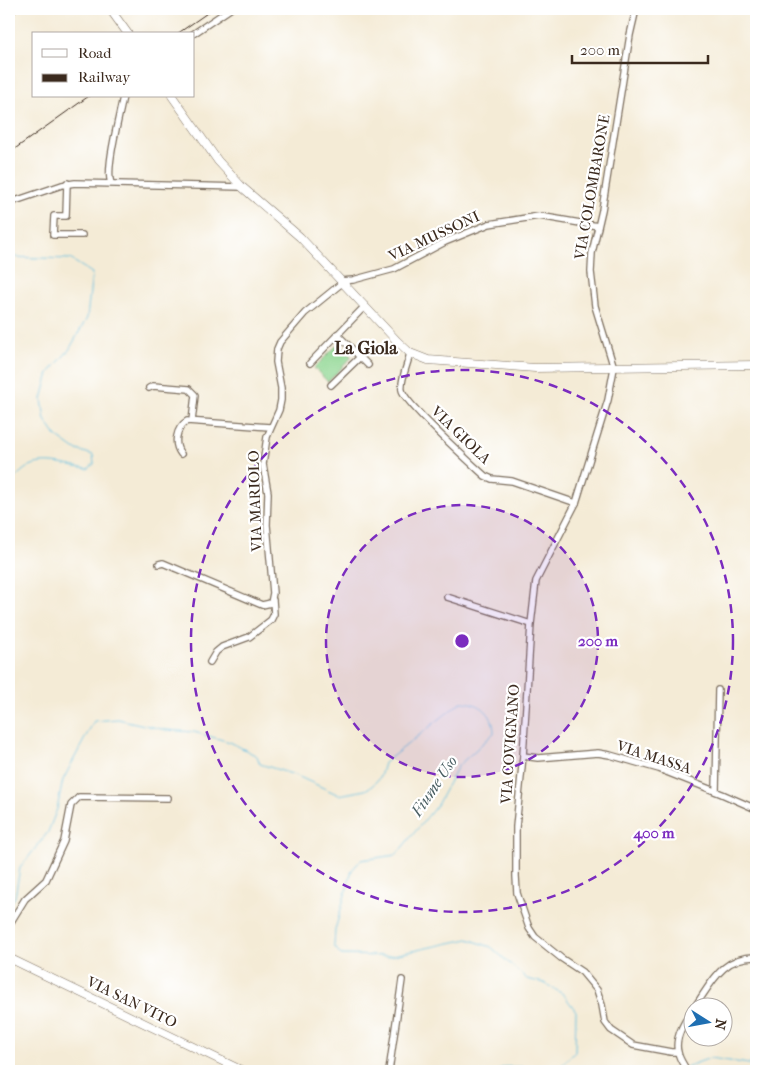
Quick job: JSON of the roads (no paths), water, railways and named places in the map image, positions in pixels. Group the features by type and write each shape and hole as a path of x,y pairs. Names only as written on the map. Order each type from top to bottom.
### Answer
{"street":[{"path":"9,11 14,9"},
{"path":"110,9 127,32"},
{"path":"195,33 230,9"},
{"name":"VIA COLOMBARONE","path":"614,368 595,306 592,289 592,253 602,210 630,35 636,9"},
{"path":"111,183 109,179 110,166 123,98"},
{"path":"173,98 218,161 242,187 300,237 410,353 428,360 535,368 756,365"},
{"path":"9,203 67,184 111,183 242,187"},
{"path":"67,184 66,216 54,216 53,235 82,235"},
{"name":"VIA MUSSONI","path":"341,282 394,269 444,242 489,224 539,216 598,226"},
{"name":"VIA MARIOLO","path":"210,662 216,652 222,647 249,637 271,620 274,614 267,525 268,493 263,464 264,450 270,427 279,410 281,400 276,356 280,342 305,313 341,282"},
{"path":"310,363 364,306"},
{"path":"338,334 368,365"},
{"name":"VIA GIOLA","path":"410,353 402,386 403,393 429,422 485,476 492,479 512,481 576,504"},
{"path":"331,385 360,357"},
{"name":"VIA COVIGNANO","path":"614,368 608,400 576,504 536,581 516,827 517,893 529,928 535,937 560,958 582,972 597,990 605,1022 611,1030 634,1045 677,1052"},
{"path":"149,388 153,386 189,389 193,392 195,395 192,421"},
{"path":"181,454 176,449 175,444 179,430 183,423 187,421 270,427"},
{"path":"159,564 163,563 262,605 271,603 273,600"},
{"path":"448,597 531,624"},
{"path":"716,791 718,690"},
{"name":"VIA MASSA","path":"523,756 538,758 598,753 610,755 642,764 716,791 756,809"},
{"path":"9,925 25,899 46,880 64,841 71,804 79,797 168,798"},
{"path":"701,998 713,977 724,968 746,957 756,957"},
{"name":"VIA SAN VITO","path":"9,958 227,1068 243,1071"},
{"path":"389,1071 402,980"},
{"path":"682,1029 677,1043 677,1052 687,1071"}],"waterway":[{"name":"Fiume Uso","path":"9,257 70,259 92,273 87,318 69,350 49,373 42,399 45,420 56,436 74,449 93,455 94,464 88,469 51,463 37,464 24,470 9,484"},
{"name":"Fiume Uso","path":"9,906 15,897 20,868 48,832 57,809 63,780 94,721 118,719 166,730 194,732 230,742 257,756 260,764 295,775 339,795 365,790 372,786 380,777 384,763 461,702 474,704 489,714 494,733 458,766 437,805 396,855 361,860 352,870 335,930 334,946 341,955 389,956 468,939 491,947 527,979 544,983 563,994 576,1011 575,1051 561,1066 504,1067 496,1071"},
{"name":"Fiume Uso","path":"686,1067 710,1058 756,1064"},
{"name":"Fiume Uso","path":"677,1071 683,1068"}],"railway":[{"path":"180,32 213,9"},
{"path":"9,153 86,98"}],"district":[{"name":"La Giola","path":"366,348"}]}
